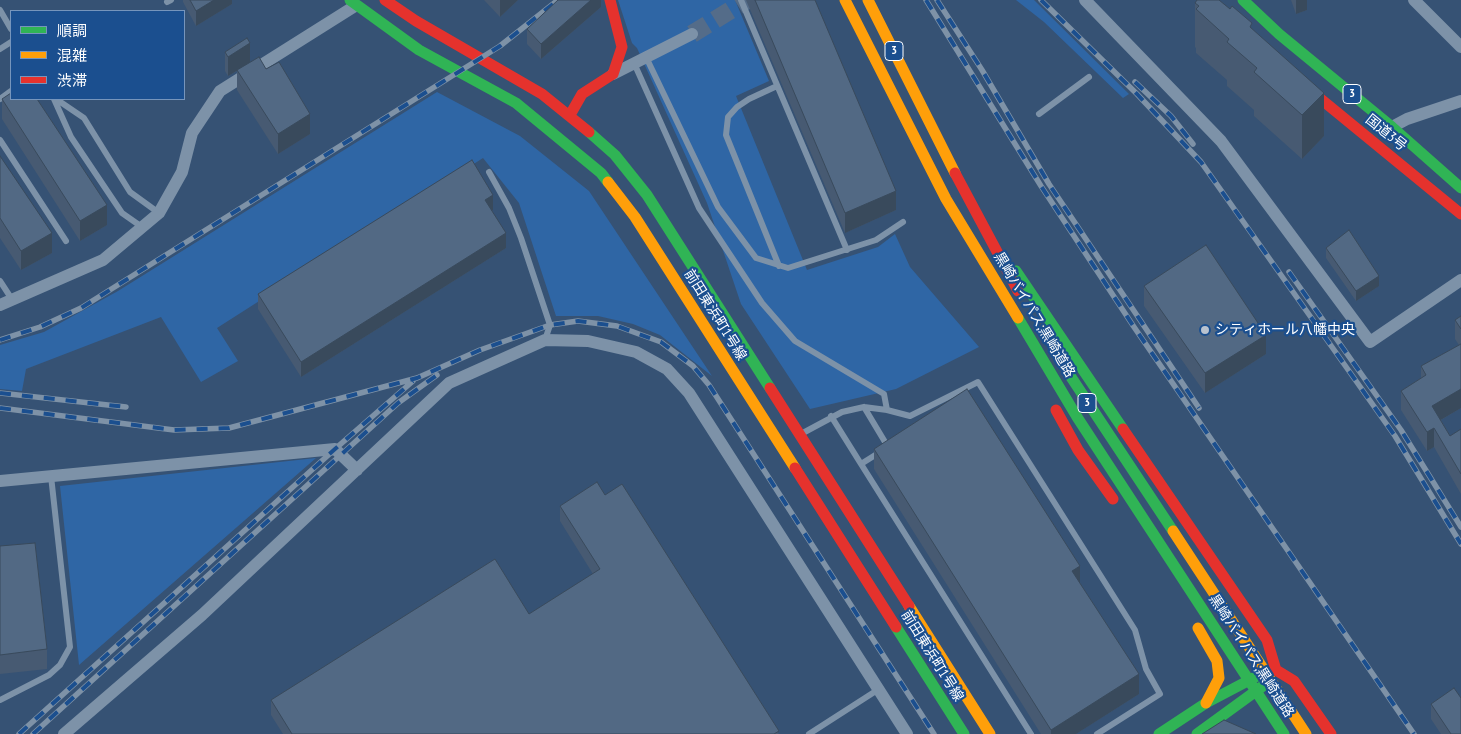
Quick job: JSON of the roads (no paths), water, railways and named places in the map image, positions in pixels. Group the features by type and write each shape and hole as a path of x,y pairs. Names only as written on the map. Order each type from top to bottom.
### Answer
{"main road":[{"path":"352,3 369,0"},
{"name":"前田東浜町1号線","path":"385,0 416,21 542,94 570,114 615,155 647,195 990,734"},
{"path":"570,114 582,94 613,74 622,47 610,0"},
{"name":"黒崎バイパス;黒崎道路","path":"845,0 946,199 1077,417 1284,734"},
{"name":"黒崎バイパス;黒崎道路","path":"868,0 967,198 1044,334"},
{"name":"国道3号","path":"1243,0 1279,34 1461,188"},
{"name":"前田東浜町1号線","path":"352,3 419,50 516,102 601,173 635,217 964,734"},
{"name":"国道3号","path":"1292,77 1461,214"},
{"path":"967,198 1267,640 1276,670 1294,681 1331,734"},
{"path":"946,199 992,284 1024,351"},
{"name":"黒崎バイパス;黒崎道路","path":"1065,367 1306,734"},
{"path":"1050,400 1078,450 1121,511"},
{"path":"1190,614 1210,646 1219,678 1206,704"},
{"path":"1159,734 1206,704 1258,675 1276,670"},
{"path":"1196,734 1264,687 1276,670"},
{"path":"1201,734 1227,723 1232,725"}],"street":[{"path":"1084,0 1221,140 1370,342 1461,280"},
{"path":"1414,0 1461,47"},
{"path":"0,305 13,301 103,260 159,213 182,172 192,133 220,91 352,3"},
{"path":"613,74 692,34"},
{"path":"1392,128 1407,119 1461,100"},
{"path":"64,734 202,616 450,383 545,340 588,341 636,352 667,369 689,393 908,734"},
{"path":"0,481 335,449 357,470"}],"lane":[{"path":"741,0 847,250"},
{"path":"0,10 10,27"},
{"path":"646,57 718,206 756,258 788,268 876,240 903,222"},
{"path":"634,63 698,208 762,303 795,341 884,394 887,410"},
{"path":"1038,114 1089,77"},
{"path":"777,86 749,99 737,107 728,117 726,135 779,266"},
{"path":"55,100 71,137 122,213 142,227"},
{"path":"57,100 84,118 130,192 159,213"},
{"path":"0,140 66,241"},
{"path":"489,172 509,208 521,238 550,325 545,340"},
{"path":"0,281 13,301"},
{"path":"800,435 832,416 864,407 910,416 978,382 1135,630 1146,669 1160,694 1097,734"},
{"path":"860,464 888,447 864,407"},
{"path":"832,416 860,464 1031,734"},
{"path":"0,700 49,675 60,665 70,647 51,476"},
{"path":"810,734 879,689"}],"tunnel":[{"path":"692,34 747,0"}],"railway":[{"path":"0,340 40,327 81,308 500,46 558,0"},
{"path":"926,0 1041,186 1134,327 1414,734"},
{"path":"937,0 982,70 1049,184 1199,408"},
{"path":"1041,0 1137,94 1201,162 1395,436 1461,544"},
{"path":"1135,82 1171,116 1193,144"},
{"path":"1289,272 1401,430 1461,527"},
{"path":"0,408 174,430 229,428 417,378 480,350 550,325 578,321 617,326 661,342 693,366 709,385 934,734"},
{"path":"33,734 398,403 437,375"},
{"path":"19,734 413,381"},
{"path":"0,393 126,407"}],"place":[{"name":"シティホール八幡中央","path":"1205,330"}]}
